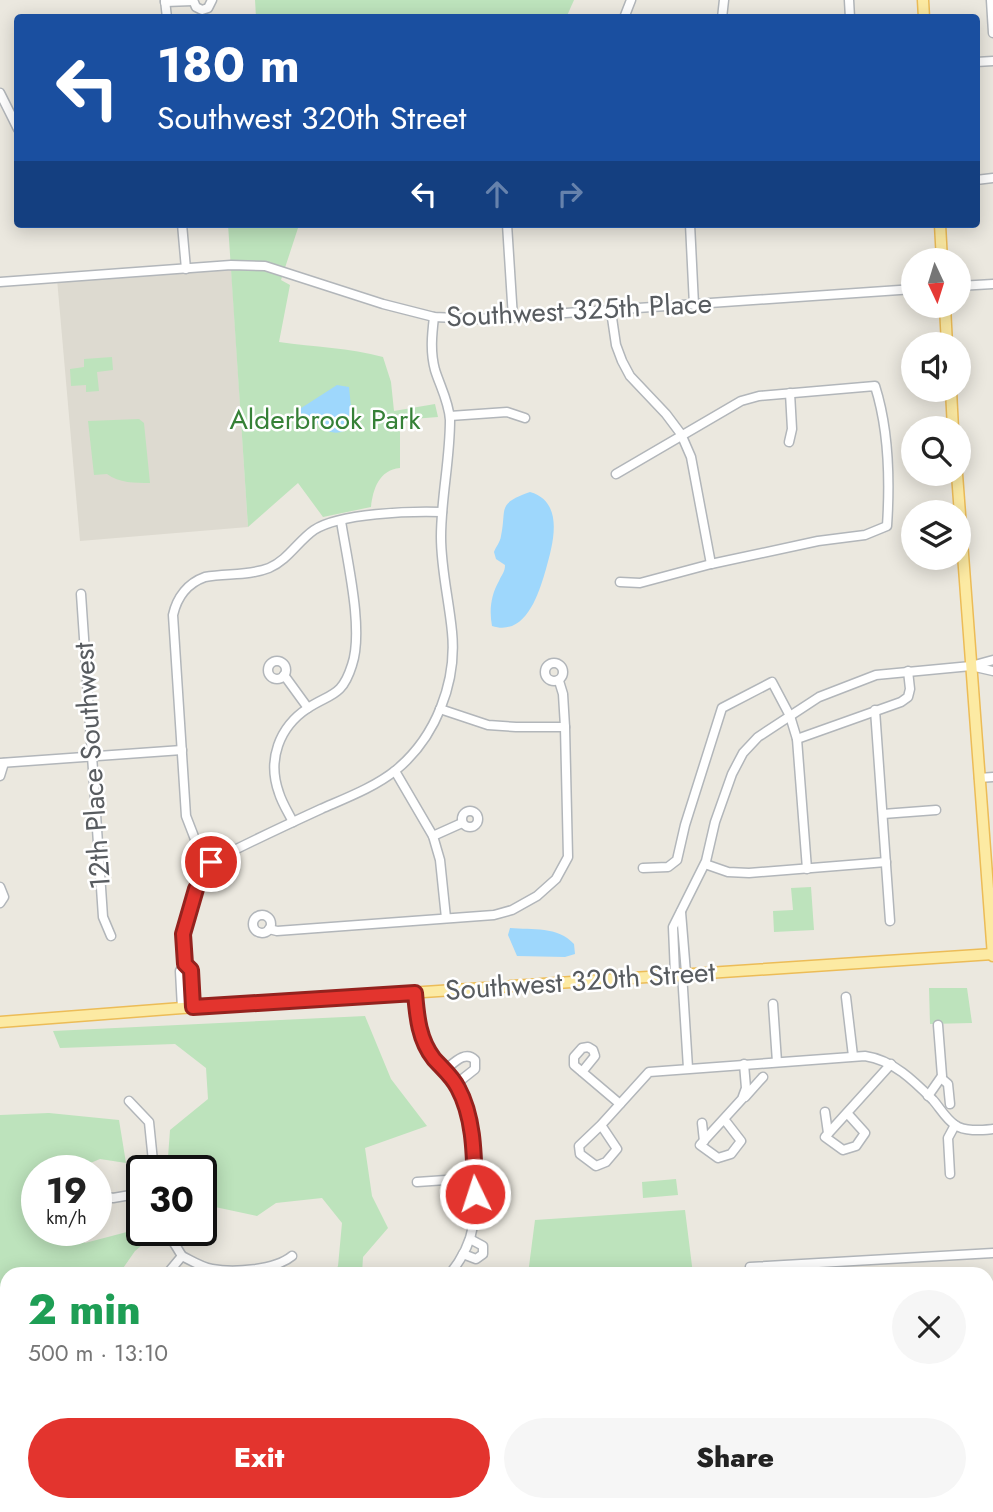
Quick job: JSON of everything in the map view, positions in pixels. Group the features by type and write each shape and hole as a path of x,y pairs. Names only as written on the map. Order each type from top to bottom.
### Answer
{"main road":[{"path":"940,228 941,248"},
{"path":"958,486 993,955"},
{"name":"Southwest 320th Street","path":"0,1023 193,1007 993,955"}],"street":[{"path":"165,1 193,0 196,7 202,10 208,8 212,0"},
{"path":"991,0 993,33"},
{"path":"0,93 14,121"},
{"path":"182,228 186,269"},
{"path":"507,228 513,318"},
{"path":"690,228 694,305"},
{"name":"Southwest 325th Place","path":"0,282 231,265 265,266 383,304 434,317 479,319 901,290"},
{"path":"971,285 993,284"},
{"path":"611,311 616,345 630,376 681,434 694,470 711,564"},
{"path":"182,1008 180,971 185,964 183,934 196,889 211,862 359,792 395,771 411,756 440,709 449,678 453,647 441,541 450,446 450,416 432,353 434,317"},
{"path":"616,474 741,401 760,396 876,386 885,442 887,526 865,535 818,541 711,564 640,583 620,582"},
{"path":"789,442 792,429 790,393"},
{"path":"450,416 507,412 526,418"},
{"path":"211,862 198,847 186,816 173,615 175,604 190,586 205,577 268,568 289,555 313,531 325,524 403,511 442,512"},
{"path":"293,822 279,793 274,760 278,741 292,722 308,708 331,698 341,687 348,677 355,655 355,622 341,521"},
{"name":"12th Place Southwest","path":"80,594 103,916 111,936"},
{"path":"688,1069 681,974 673,927 705,864 715,822 743,753 758,737 819,697 847,685 876,675 971,666 993,660"},
{"path":"971,666 993,671"},
{"path":"797,738 901,702 908,697 910,689 908,671"},
{"path":"284,675 308,708"},
{"path":"269,929 277,931 494,915 527,902 556,879 566,863 569,849 565,727 563,694 559,681"},
{"path":"643,868 667,867 677,860 685,825 723,708 772,682 790,716 797,738 807,869"},
{"path":"440,709 488,725 565,727"},
{"path":"875,710 890,921"},
{"path":"0,775 2,763 182,750"},
{"path":"395,771 433,836 440,860 446,918"},
{"path":"979,778 993,777"},
{"path":"883,814 936,810"},
{"path":"433,836 462,823"},
{"path":"705,864 728,872 749,873 886,862"},
{"path":"0,887 4,897 0,903"},
{"path":"185,964 191,970 193,1007"},
{"path":"415,993 420,1032 430,1053 456,1084 465,1102 469,1120 475,1208 470,1239 455,1267"},
{"path":"846,997 853,1056"},
{"path":"773,1004 777,1062"},
{"path":"928,1096 943,1071 938,1025"},
{"path":"445,1070 464,1056 475,1060 475,1069 456,1084"},
{"path":"601,1125 617,1149 604,1163 596,1166 580,1154 578,1149 649,1072 853,1056 877,1058 891,1064 928,1096 955,1125 993,1129"},
{"path":"743,1099 746,1088 744,1064"},
{"path":"847,1113 866,1132 856,1146 840,1149 825,1137 891,1064"},
{"path":"582,1072 620,1104"},
{"path":"724,1119 741,1139 731,1154 715,1157 700,1145 724,1119 743,1099 763,1077"},
{"path":"941,1078 948,1084 950,1104"},
{"path":"129,1101 149,1122 152,1155"},
{"path":"825,1112 828,1133"},
{"path":"702,1123 704,1141"},
{"path":"950,1174 948,1138 955,1125"},
{"path":"417,1182 475,1178"},
{"path":"463,1254 476,1259 483,1254 483,1246 470,1239"},
{"path":"176,1246 182,1256 205,1267"},
{"path":"750,1267 993,1253"},
{"path":"173,1267 182,1256"},
{"path":"269,1267 279,1265 292,1256"}],"shaded area":[{"path":"231,265 248,527 80,541 57,279"}],"green space":[{"path":"255,0 574,0 568,14 256,14"},
{"name":"Alderbrook Park","path":"228,228 298,228 281,280 290,285 279,342 383,357 391,382 394,411 435,404 438,417 400,420 400,468 382,476 373,494 371,507 323,517 298,483 248,527"},
{"path":"112,357 113,370 97,372 99,391 86,392 86,385 71,386 70,369 84,367 84,359"},
{"path":"139,419 144,423 150,483 122,481 107,474 94,475 88,421"},
{"path":"811,887 814,930 774,932 773,911 793,910 791,888"},
{"path":"929,988 967,988 972,1023 930,1024"},
{"path":"365,1016 391,1079 427,1126 365,1148 372,1196 388,1228 363,1257 362,1267 337,1267 342,1223 322,1198 276,1203 257,1216 217,1207 217,1155 168,1155 170,1130 208,1099 206,1068 175,1044 60,1048 53,1031"},
{"path":"49,1113 119,1120 126,1163 112,1161 112,1155 21,1155 21,1246 112,1246 112,1236 126,1232 126,1246 141,1246 124,1267 0,1267 0,1115"},
{"path":"676,1179 678,1195 643,1198 642,1182"},
{"path":"685,1210 692,1267 529,1267 535,1220"}],"water":[{"path":"337,385 349,387 351,407 346,430 332,432 324,429 314,419 300,421 294,417 295,412"},
{"path":"530,492 541,497 552,514 553,536 546,569 535,600 522,619 504,628 492,626 492,597 505,567 496,559 494,552 500,538 505,508 512,500"},
{"path":"510,928 560,934 574,944 575,954 565,957 517,956 508,935"}],"route":[{"path":"211,862 196,889 183,934 185,964 191,970 193,1007 415,993 417,1019 425,1043 459,1088 465,1102 475,1194"}]}
